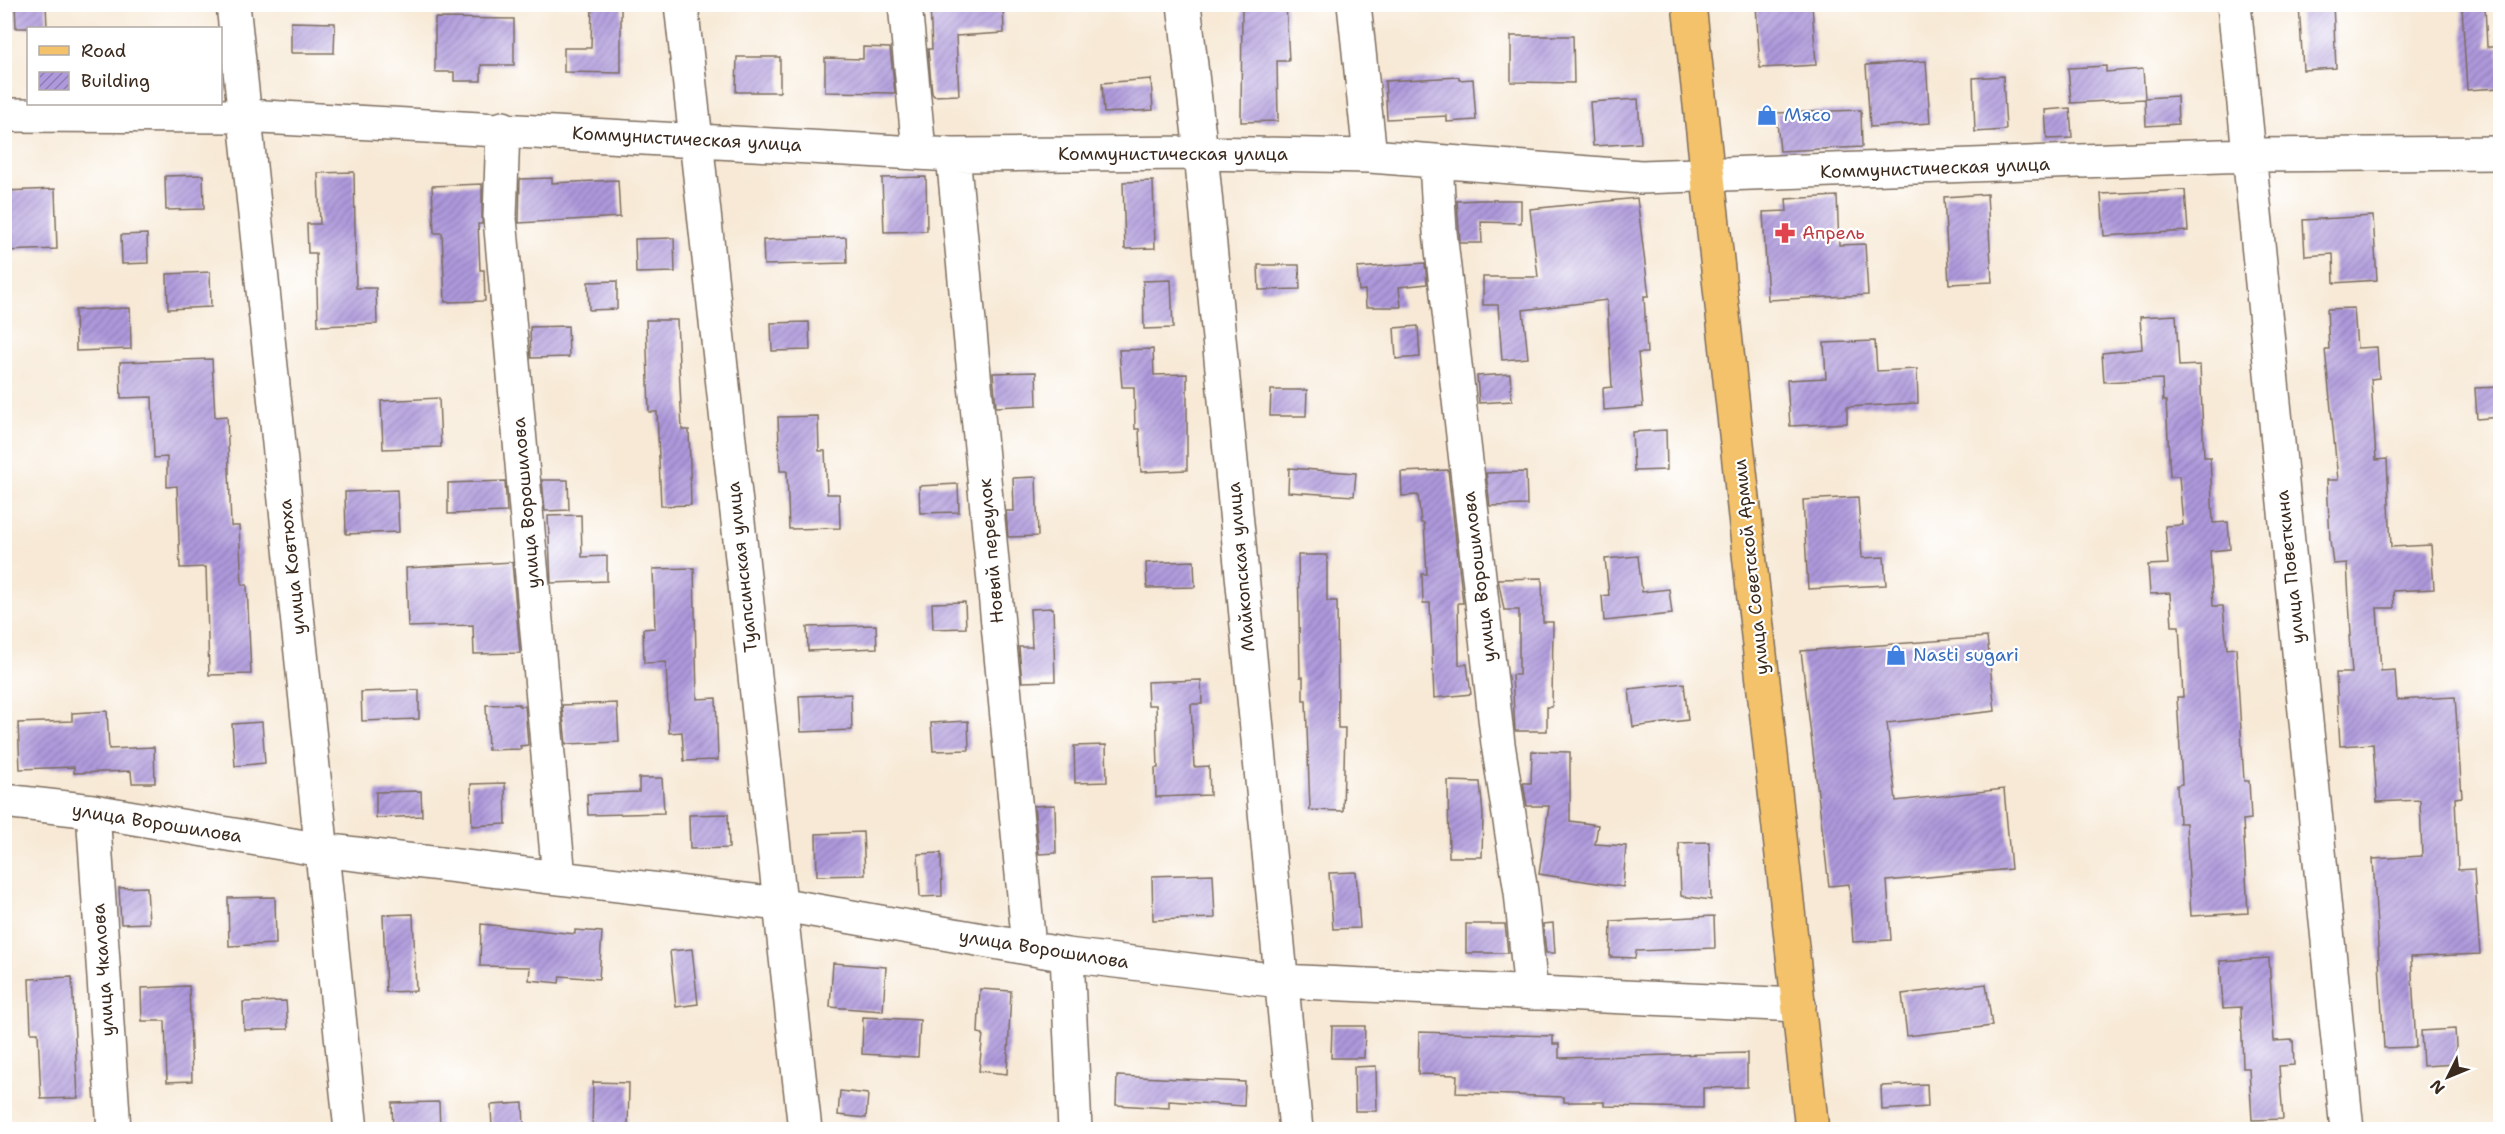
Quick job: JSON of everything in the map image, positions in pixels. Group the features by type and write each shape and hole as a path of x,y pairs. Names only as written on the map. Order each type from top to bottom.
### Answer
{"main road":[{"name":"улица Советской Армии","path":"1689,4 1812,1130"}],"street":[{"name":"улица Ковтюха","path":"233,4 351,1130"},
{"name":"Туапсинская улица","path":"681,4 778,904 805,1130"},
{"path":"905,4 919,151"},
{"name":"Майкопская улица","path":"1184,4 1201,153 1296,1130"},
{"path":"1354,4 1370,156"},
{"name":"улица Поветкина","path":"2234,4 2347,1130"},
{"name":"Коммунистическая улица","path":"4,115 245,116 503,128 953,154 1201,153 1370,156 1641,177 1751,175 2248,155 2500,153"},
{"name":"улица Ворошилова","path":"503,128 500,218 560,878"},
{"name":"Новый переулок","path":"953,154 1029,947"},
{"name":"улица Ворошилова","path":"1436,161 1440,232 1491,684 1521,892 1531,993"},
{"name":"улица Ворошилова","path":"4,801 93,811 321,850 778,904 1067,955 1280,981 1799,1005"},
{"name":"улица Чкалова","path":"93,811 114,1130"},
{"path":"1067,955 1075,1130"}],"building":[{"path":"15,4 46,4 47,27 16,28"},
{"path":"592,4 621,4 621,73 564,72 564,48 591,48"},
{"path":"930,4 1003,4 1004,33 956,36 959,95 934,96 932,93 928,49 932,49"},
{"path":"1242,4 1286,4 1289,61 1277,61 1278,121 1241,122"},
{"path":"1756,4 1812,4 1816,65 1760,68"},
{"path":"2299,4 2333,4 2336,68 2303,70"},
{"path":"2485,6 2487,47 2499,47 2500,88 2467,90 2462,7"},
{"path":"435,18 514,19 514,65 481,65 481,81 454,81 454,72 435,72"},
{"path":"291,22 335,23 334,53 291,53"},
{"path":"1511,36 1573,36 1574,83 1511,82"},
{"path":"863,47 890,48 895,93 825,92 825,58 863,59"},
{"path":"737,57 780,57 780,92 736,92"},
{"path":"1926,61 1930,123 1870,127 1866,65"},
{"path":"2106,66 2106,72 2143,69 2145,98 2177,96 2178,124 2146,126 2145,99 2071,103 2068,68"},
{"path":"2003,76 2006,130 1975,132 1973,78"},
{"path":"1459,77 1459,80 1473,79 1476,120 1447,122 1447,116 1387,119 1385,81"},
{"path":"1151,79 1153,110 1104,113 1102,83"},
{"path":"1638,99 1641,143 1593,146 1590,102"},
{"path":"2070,108 2072,138 2047,139 2045,110"},
{"path":"1861,110 1862,147 1780,151 1776,113"},
{"path":"354,172 356,288 376,288 377,324 318,326 316,253 308,253 307,224 320,224 318,173"},
{"path":"203,175 204,209 166,210 165,176"},
{"path":"926,177 927,231 884,232 882,178"},
{"path":"552,178 552,183 618,180 620,217 519,223 520,179"},
{"path":"1153,181 1155,248 1125,249 1123,182"},
{"path":"482,184 482,224 478,224 480,270 484,270 485,301 445,302 442,233 434,233 432,186"},
{"path":"55,189 57,249 4,251 4,191"},
{"path":"2185,190 2188,231 2104,236 2101,194"},
{"path":"1987,194 1992,282 1949,284 1944,197"},
{"path":"1837,196 1839,245 1865,244 1868,295 1768,300 1763,212 1787,211 1786,199"},
{"path":"1637,198 1649,296 1644,296 1647,353 1638,353 1643,407 1604,410 1603,388 1612,387 1607,300 1523,310 1528,358 1502,360 1498,305 1483,305 1483,277 1538,277 1530,209"},
{"path":"1521,200 1521,223 1481,222 1482,243 1460,243 1457,201"},
{"path":"2373,216 2377,280 2334,283 2333,254 2305,256 2303,220"},
{"path":"147,234 148,263 122,264 121,235"},
{"path":"846,237 847,263 764,265 763,240"},
{"path":"674,238 675,272 636,273 635,239"},
{"path":"1425,263 1427,284 1399,287 1401,307 1366,307 1365,290 1359,291 1357,268"},
{"path":"1258,265 1299,265 1300,289 1259,290"},
{"path":"210,272 211,307 168,309 167,274"},
{"path":"1171,280 1173,328 1144,329 1143,281"},
{"path":"617,281 617,309 589,310 588,282"},
{"path":"130,308 131,349 76,351 75,310"},
{"path":"2354,308 2357,348 2377,347 2379,378 2371,379 2376,460 2387,459 2391,547 2431,545 2434,589 2393,591 2394,608 2377,608 2381,671 2395,670 2397,700 2455,697 2462,797 2455,798 2458,870 2474,869 2480,954 2411,957 2416,1047 2384,1048 2373,859 2422,856 2420,800 2377,802 2373,744 2340,746 2336,673 2352,673 2349,636 2351,636 2347,563 2333,564 2330,540 2327,480 2338,480 2325,349 2329,349 2327,309"},
{"path":"2176,315 2179,366 2200,365 2204,457 2210,457 2213,523 2228,522 2230,549 2210,551 2213,606 2223,606 2227,649 2236,648 2244,781 2249,781 2251,819 2243,820 2248,913 2191,916 2186,823 2179,823 2177,785 2182,784 2177,697 2183,697 2179,626 2172,626 2170,593 2150,594 2148,565 2168,564 2165,526 2183,525 2179,476 2170,476 2166,401 2163,401 2162,379 2104,382 2102,353 2142,349 2140,317"},
{"path":"646,320 677,320 682,430 689,430 691,505 661,506 657,412 649,412"},
{"path":"809,322 810,350 772,351 771,323"},
{"path":"568,326 569,357 531,358 530,327"},
{"path":"1418,326 1420,357 1396,359 1394,328"},
{"path":"1875,341 1877,371 1917,369 1918,403 1847,407 1847,423 1790,426 1787,380 1826,378 1824,343"},
{"path":"1153,349 1154,375 1187,374 1187,470 1141,472 1139,429 1135,429 1134,387 1122,387 1119,350"},
{"path":"212,359 215,417 227,416 231,526 239,526 242,585 247,585 251,674 209,675 206,567 180,568 177,486 167,487 167,457 154,458 152,397 121,398 120,362"},
{"path":"1036,372 1037,405 996,407 993,373"},
{"path":"1510,374 1512,401 1479,403 1477,376"},
{"path":"2500,387 2500,417 2477,419 2475,388"},
{"path":"1271,390 1307,390 1306,416 1270,416"},
{"path":"439,398 441,447 383,449 381,401"},
{"path":"818,416 819,451 825,451 827,494 839,494 840,528 789,529 787,471 780,471 778,417"},
{"path":"1666,430 1667,470 1634,471 1632,432"},
{"path":"1289,468 1356,473 1354,496 1288,492"},
{"path":"1448,470 1463,603 1458,603 1459,665 1467,664 1471,694 1434,698 1430,603 1423,603 1422,574 1427,574 1424,523 1421,523 1418,495 1402,496 1401,472"},
{"path":"1526,472 1527,505 1490,506 1486,473"},
{"path":"1036,477 1038,536 1008,537 1006,511 1014,511 1013,478"},
{"path":"542,480 568,480 569,510 545,511"},
{"path":"505,481 507,512 448,514 448,483"},
{"path":"958,484 959,512 920,513 919,486"},
{"path":"397,490 399,532 346,534 345,492"},
{"path":"1858,497 1862,558 1884,557 1886,585 1808,589 1803,500"},
{"path":"581,515 582,557 607,556 607,581 551,583 548,516"},
{"path":"1298,555 1327,555 1327,601 1337,601 1338,728 1345,728 1343,811 1310,810 1306,700 1303,700 1303,677 1300,677"},
{"path":"1638,556 1642,592 1669,589 1672,614 1604,621 1602,596 1609,595 1605,559"},
{"path":"1194,561 1195,587 1147,588 1146,563"},
{"path":"512,562 520,653 474,654 473,625 408,627 406,568"},
{"path":"694,568 697,699 716,698 718,760 684,761 682,732 669,733 666,662 644,663 643,629 655,628 653,569"},
{"path":"1542,578 1543,622 1553,622 1552,707 1547,707 1547,731 1515,731 1512,675 1519,675 1519,610 1504,610 1498,579"},
{"path":"965,602 966,628 933,629 932,603"},
{"path":"1053,608 1055,681 1022,682 1019,647 1032,647 1030,609"},
{"path":"876,625 877,648 808,651 807,627"},
{"path":"1987,637 1995,711 1887,723 1896,801 2004,789 2011,869 1887,881 1891,940 1853,942 1849,884 1829,886 1801,651"},
{"path":"1201,680 1202,704 1191,704 1194,767 1209,766 1210,795 1156,797 1155,768 1158,768 1156,705 1148,705 1147,682"},
{"path":"1684,683 1688,720 1633,727 1629,689"},
{"path":"419,690 419,719 362,721 361,692"},
{"path":"851,694 852,730 801,732 799,696"},
{"path":"617,703 619,742 566,744 562,705"},
{"path":"519,704 519,706 525,706 528,745 520,746 521,749 488,750 486,705"},
{"path":"107,711 109,749 154,747 155,783 132,783 131,771 74,773 74,767 20,769 18,723 72,721 72,713"},
{"path":"968,721 969,750 933,751 931,723"},
{"path":"262,722 265,763 235,766 232,724"},
{"path":"1106,745 1107,782 1075,783 1074,746"},
{"path":"1532,751 1570,752 1570,821 1598,825 1595,844 1626,846 1623,887 1539,874 1549,806 1527,806 1523,783 1531,783"},
{"path":"639,778 662,778 664,813 588,815 587,794 639,792"},
{"path":"1448,781 1480,782 1483,815 1482,857 1449,857"},
{"path":"505,783 506,824 472,826 471,784"},
{"path":"421,791 422,816 376,818 376,792"},
{"path":"1055,805 1056,853 1039,854 1034,806"},
{"path":"728,814 729,848 690,849 689,815"},
{"path":"863,832 865,875 817,876 816,834"},
{"path":"1709,842 1711,900 1681,896 1679,843"},
{"path":"941,853 942,896 920,897 918,854"},
{"path":"1356,872 1360,928 1333,929 1329,873"},
{"path":"1213,874 1215,918 1153,920 1152,876"},
{"path":"147,887 149,923 121,924 119,888"},
{"path":"275,897 276,944 229,946 228,898"},
{"path":"413,914 416,991 386,992 383,915"},
{"path":"1714,916 1715,948 1636,951 1635,958 1610,957 1611,921"},
{"path":"1553,923 1555,953 1546,953 1543,924"},
{"path":"481,924 575,934 575,930 602,932 599,979 560,976 559,983 529,980 530,967 480,966"},
{"path":"1466,924 1505,924 1508,953 1466,953"},
{"path":"692,949 698,1004 676,1007 670,951"},
{"path":"2269,958 2274,1041 2293,1040 2294,1065 2279,1066 2283,1119 2252,1120 2249,1068 2243,1068 2241,1007 2223,1008 2220,961"},
{"path":"833,963 886,967 883,1011 830,1007"},
{"path":"72,977 78,1098 41,1099 38,1033 31,1033 29,979"},
{"path":"1986,984 1992,1026 1907,1036 1902,994"},
{"path":"189,986 192,1081 167,1082 165,1021 142,1021 141,988"},
{"path":"980,989 1011,991 1007,1074 979,1071 983,1034 978,1033"},
{"path":"286,1001 288,1029 244,1030 243,1002"},
{"path":"863,1017 920,1020 918,1057 862,1054"},
{"path":"1332,1026 1365,1026 1364,1058 1331,1058"},
{"path":"2455,1029 2457,1064 2423,1066 2421,1031"},
{"path":"1419,1032 1553,1036 1553,1044 1559,1044 1559,1058 1747,1053 1747,1087 1703,1088 1703,1108 1604,1106 1604,1102 1564,1102 1564,1097 1456,1093 1457,1075 1418,1074"},
{"path":"1376,1066 1377,1111 1355,1111 1354,1067"},
{"path":"1117,1076 1245,1082 1244,1106 1169,1101 1169,1108 1116,1105"},
{"path":"593,1082 629,1083 628,1130 592,1130"},
{"path":"1927,1084 1928,1107 1882,1110 1881,1086"},
{"path":"840,1091 868,1094 866,1118 838,1115"},
{"path":"439,1102 440,1130 393,1130 392,1103"},
{"path":"523,1103 524,1130 492,1130 491,1105"}],"place":[{"name":"Мясо","path":"1767,115"},
{"name":"Апрель","path":"1785,233"},
{"name":"Nasti sugari","path":"1896,655"}]}
